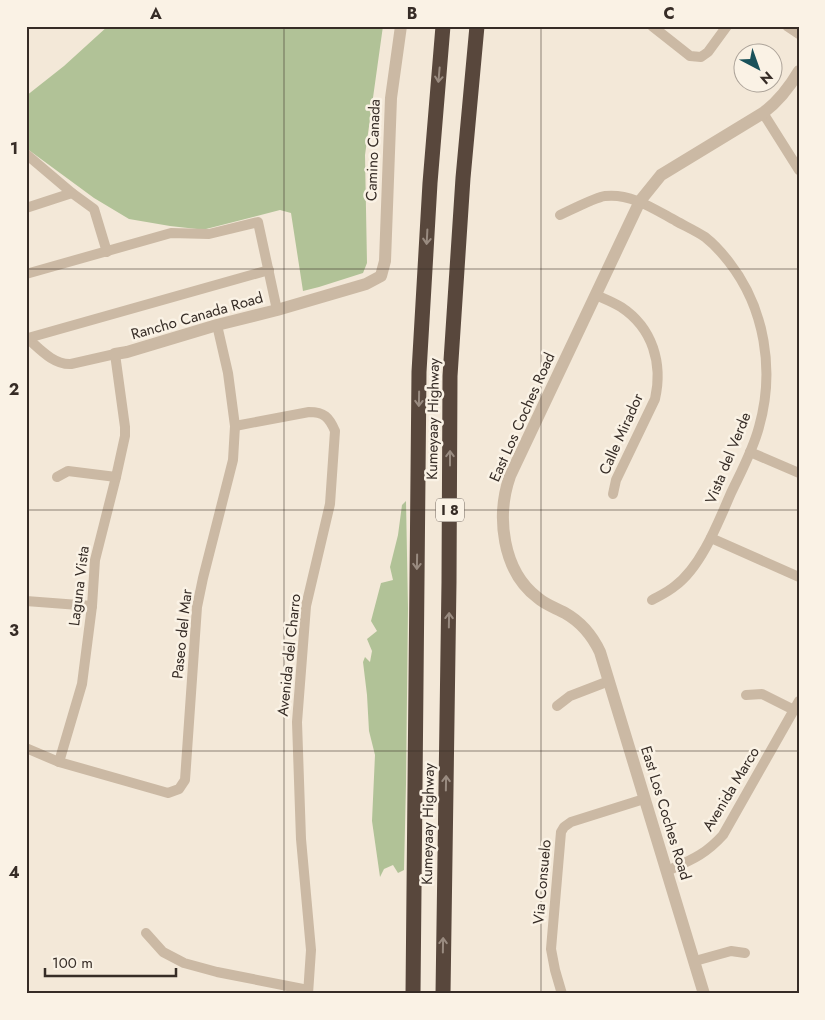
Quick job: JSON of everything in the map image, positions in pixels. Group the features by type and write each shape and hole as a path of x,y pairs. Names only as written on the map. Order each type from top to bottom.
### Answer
{"highway":[{"name":"Kumeyaay Highway","path":"413,994 419,372 430,184 443,26"},
{"name":"Kumeyaay Highway","path":"443,994 450,376 463,178 477,26"}],"street":[{"name":"Camino Canada","path":"381,276 385,261 391,98 401,26"},
{"path":"652,26 690,56 701,57 708,52 727,26"},
{"path":"787,26 799,34"},
{"name":"East Los Coches Road","path":"704,994 600,652 586,630 573,618 536,597 516,574 508,556 503,516 505,496 510,476 640,202 661,175 771,107 785,93 799,71"},
{"path":"763,113 799,170"},
{"path":"26,154 94,210 107,252"},
{"path":"26,208 72,193"},
{"name":"Vista del Verde","path":"560,214 604,196 620,196 640,202 706,238 734,268 741,279 753,303 762,328 766,382 759,428 750,452 711,538 689,573 675,586 652,600"},
{"path":"26,274 172,233 209,234 258,222 277,310"},
{"path":"27,337 269,270"},
{"name":"Rancho Canada Road","path":"27,337 46,355 64,364 71,364 127,352 217,325 277,310 366,284 381,276"},
{"name":"Calle Mirador","path":"596,295 621,307 638,322 651,341 658,368 655,399 616,480 613,494"},
{"name":"Paseo del Mar","path":"26,748 59,762 168,793 179,789 185,780 197,607 233,460 235,426 228,373 217,325"},
{"name":"Laguna Vista","path":"59,762 82,684 92,606 95,560 125,436 115,354"},
{"name":"Avenida del Charro","path":"235,426 309,412 319,412 332,424 335,431 330,504 306,606 297,722 300,839 311,950 308,992"},
{"path":"750,452 799,473"},
{"path":"57,477 68,471 116,477"},
{"path":"711,538 799,577"},
{"path":"26,601 92,606"},
{"path":"557,706 570,696 609,681"},
{"path":"746,695 762,694 796,706"},
{"name":"Avenida Marco","path":"667,871 699,856 712,847 723,835 796,706"},
{"name":"Via Consuelo","path":"562,994 551,949 561,832 570,822 644,799"},
{"path":"146,933 163,952 184,963 308,992"},
{"path":"695,961 732,951 745,953"}],"green space":[{"path":"108,26 383,26 365,155 367,263 363,273 303,291 291,213 280,210 206,229 170,226 129,219 94,198 26,148 26,96 64,66"},
{"path":"406,501 408,608 404,870 398,873 393,865 384,869 380,877 372,821 375,755 369,731 363,662 365,657 370,662 372,651 367,639 377,631 371,621 381,583 393,580 390,567 398,535 402,505"}]}
